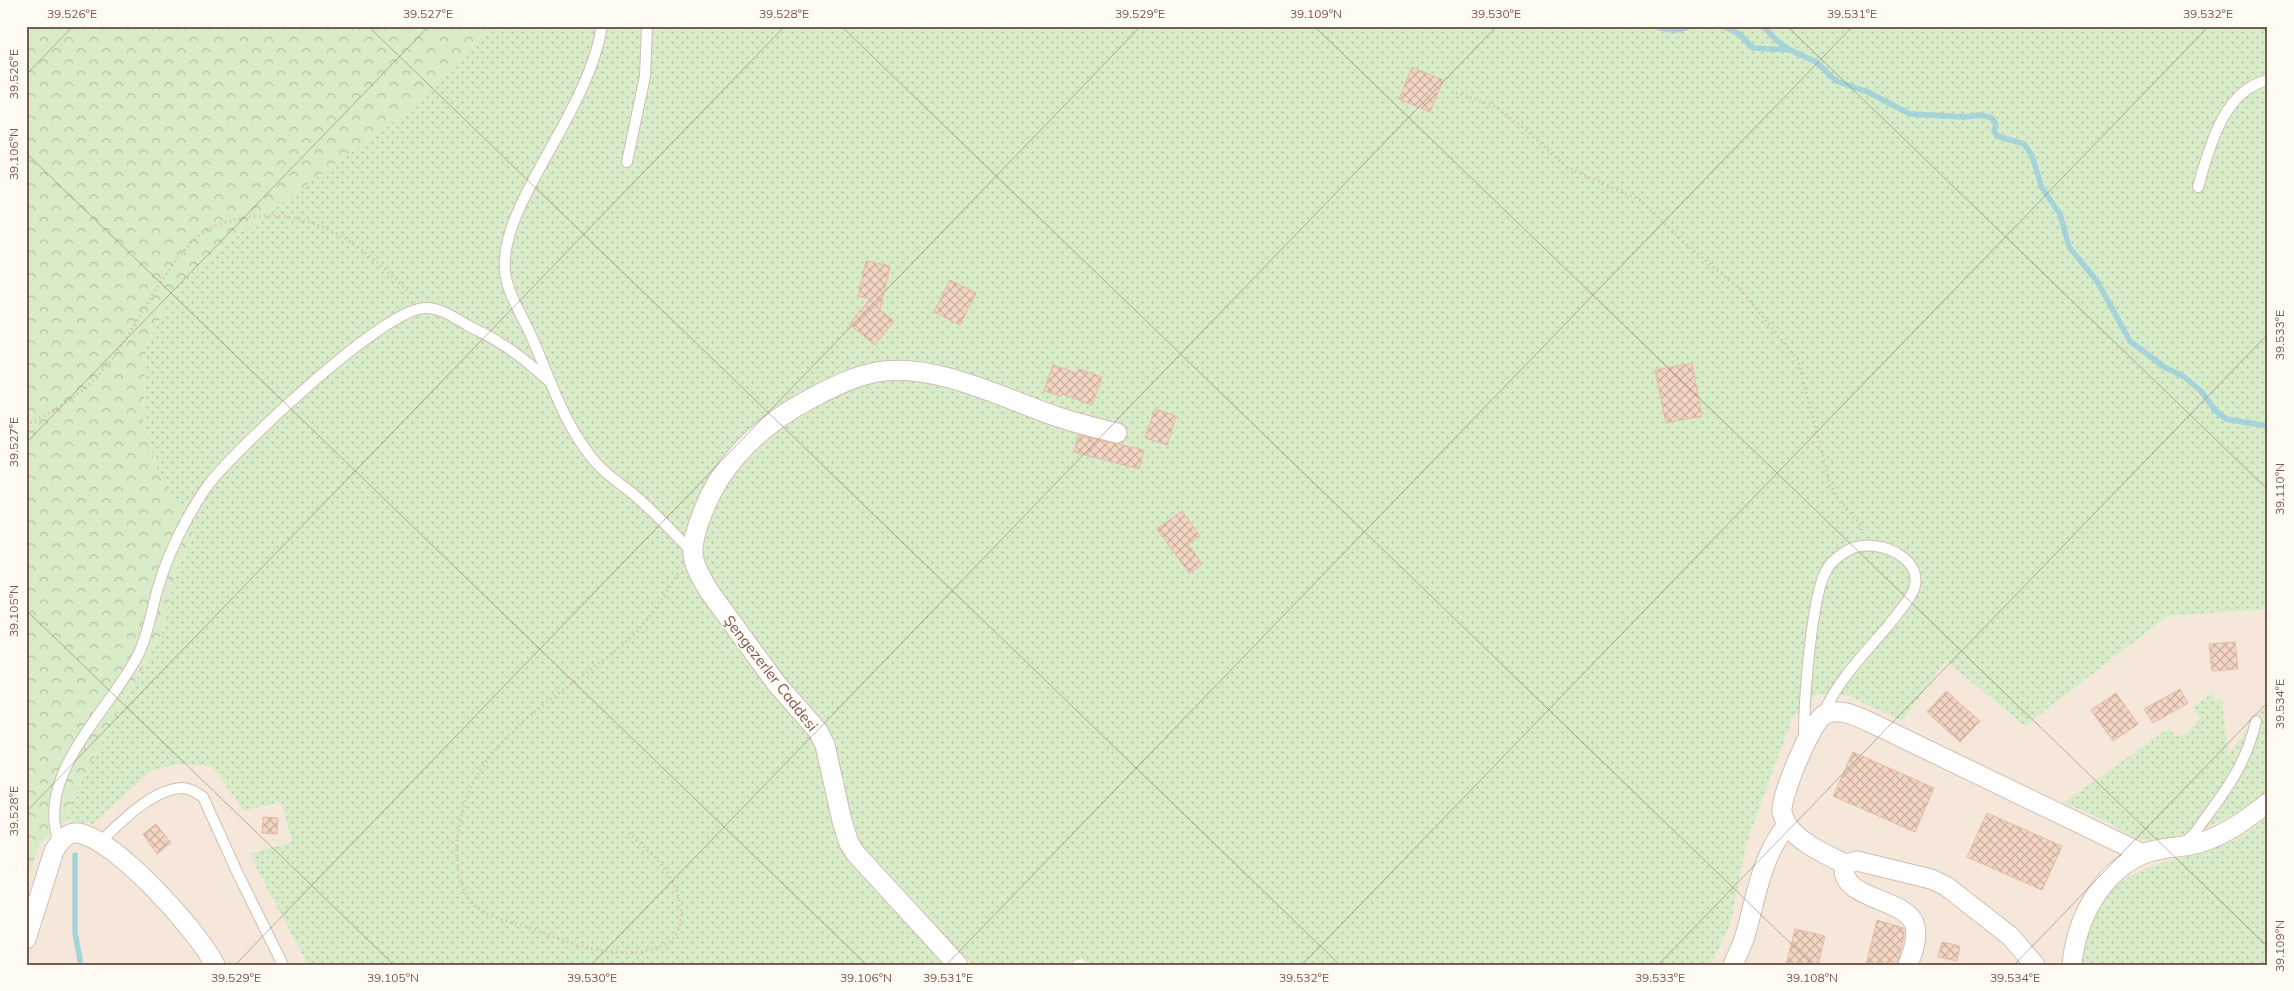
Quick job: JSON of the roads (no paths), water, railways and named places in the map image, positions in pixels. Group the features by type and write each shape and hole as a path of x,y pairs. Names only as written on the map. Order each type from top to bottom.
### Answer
{"street":[{"path":"693,553 704,508 714,486 727,466 744,447 784,414 826,391 866,375 900,370 938,376 1074,422 1117,433"},
{"name":"Şengezerler Caddesi","path":"693,553 702,579 719,606 776,682 818,731 825,745 842,821 849,843 856,854 958,965"},
{"path":"2035,965 2010,936 1946,886 1930,879 1858,861 1845,864 1799,838 1787,826 1782,811 1788,787 1804,745 1814,725 1823,715 1833,712 1844,712 1860,718 2143,854"},
{"path":"2072,965 2081,924 2091,900 2105,883 2143,854 2199,843 2225,832 2268,803"},
{"path":"1733,965 1744,939 1765,862 1776,839 1787,826"},
{"path":"26,939 54,851 59,842 68,835 77,833 99,843 133,868 152,885 196,934 214,965"},
{"path":"1845,864 1843,871 1846,880 1861,892 1904,912 1914,921 1916,931 1908,965"}],"lane":[{"path":"602,26 593,58 577,97 537,172 513,223 506,252 505,270 507,282 549,381 573,431 598,465 638,498 693,553"},
{"path":"627,162 645,76 647,26"},
{"path":"2198,187 2212,143 2225,115 2239,96 2257,82 2268,80"},
{"path":"59,842 54,828 53,810 56,794 66,767 138,655 149,625 163,572 187,520 209,484 293,400 339,360 394,320 410,311 425,307 439,310 502,344 549,381"},
{"path":"1804,745 1807,676 1815,611 1822,581 1828,566 1840,556 1861,546 1886,548 1901,556 1911,566 1915,577 1914,588 1892,620 1840,682 1823,715"},
{"path":"2180,847 2194,834 2240,768 2250,746 2256,721"},
{"path":"99,843 146,802 169,791 183,788 193,790 203,797 238,874 283,965"}],"waterway":[{"path":"1655,26 1668,30 1677,30 1689,26"},
{"path":"1724,26 1739,34 1753,48 1790,50"},
{"path":"1763,26 1776,40 1790,50 1816,62 1836,81 1868,92 1910,114 1965,117 1981,115 1992,118 1996,124 1994,131 1997,136 2024,144 2032,156 2042,188 2060,214 2069,247 2097,281 2130,341 2164,367 2183,376 2201,391 2215,410 2226,419 2268,426"},
{"path":"75,855 75,933 81,965"}]}
